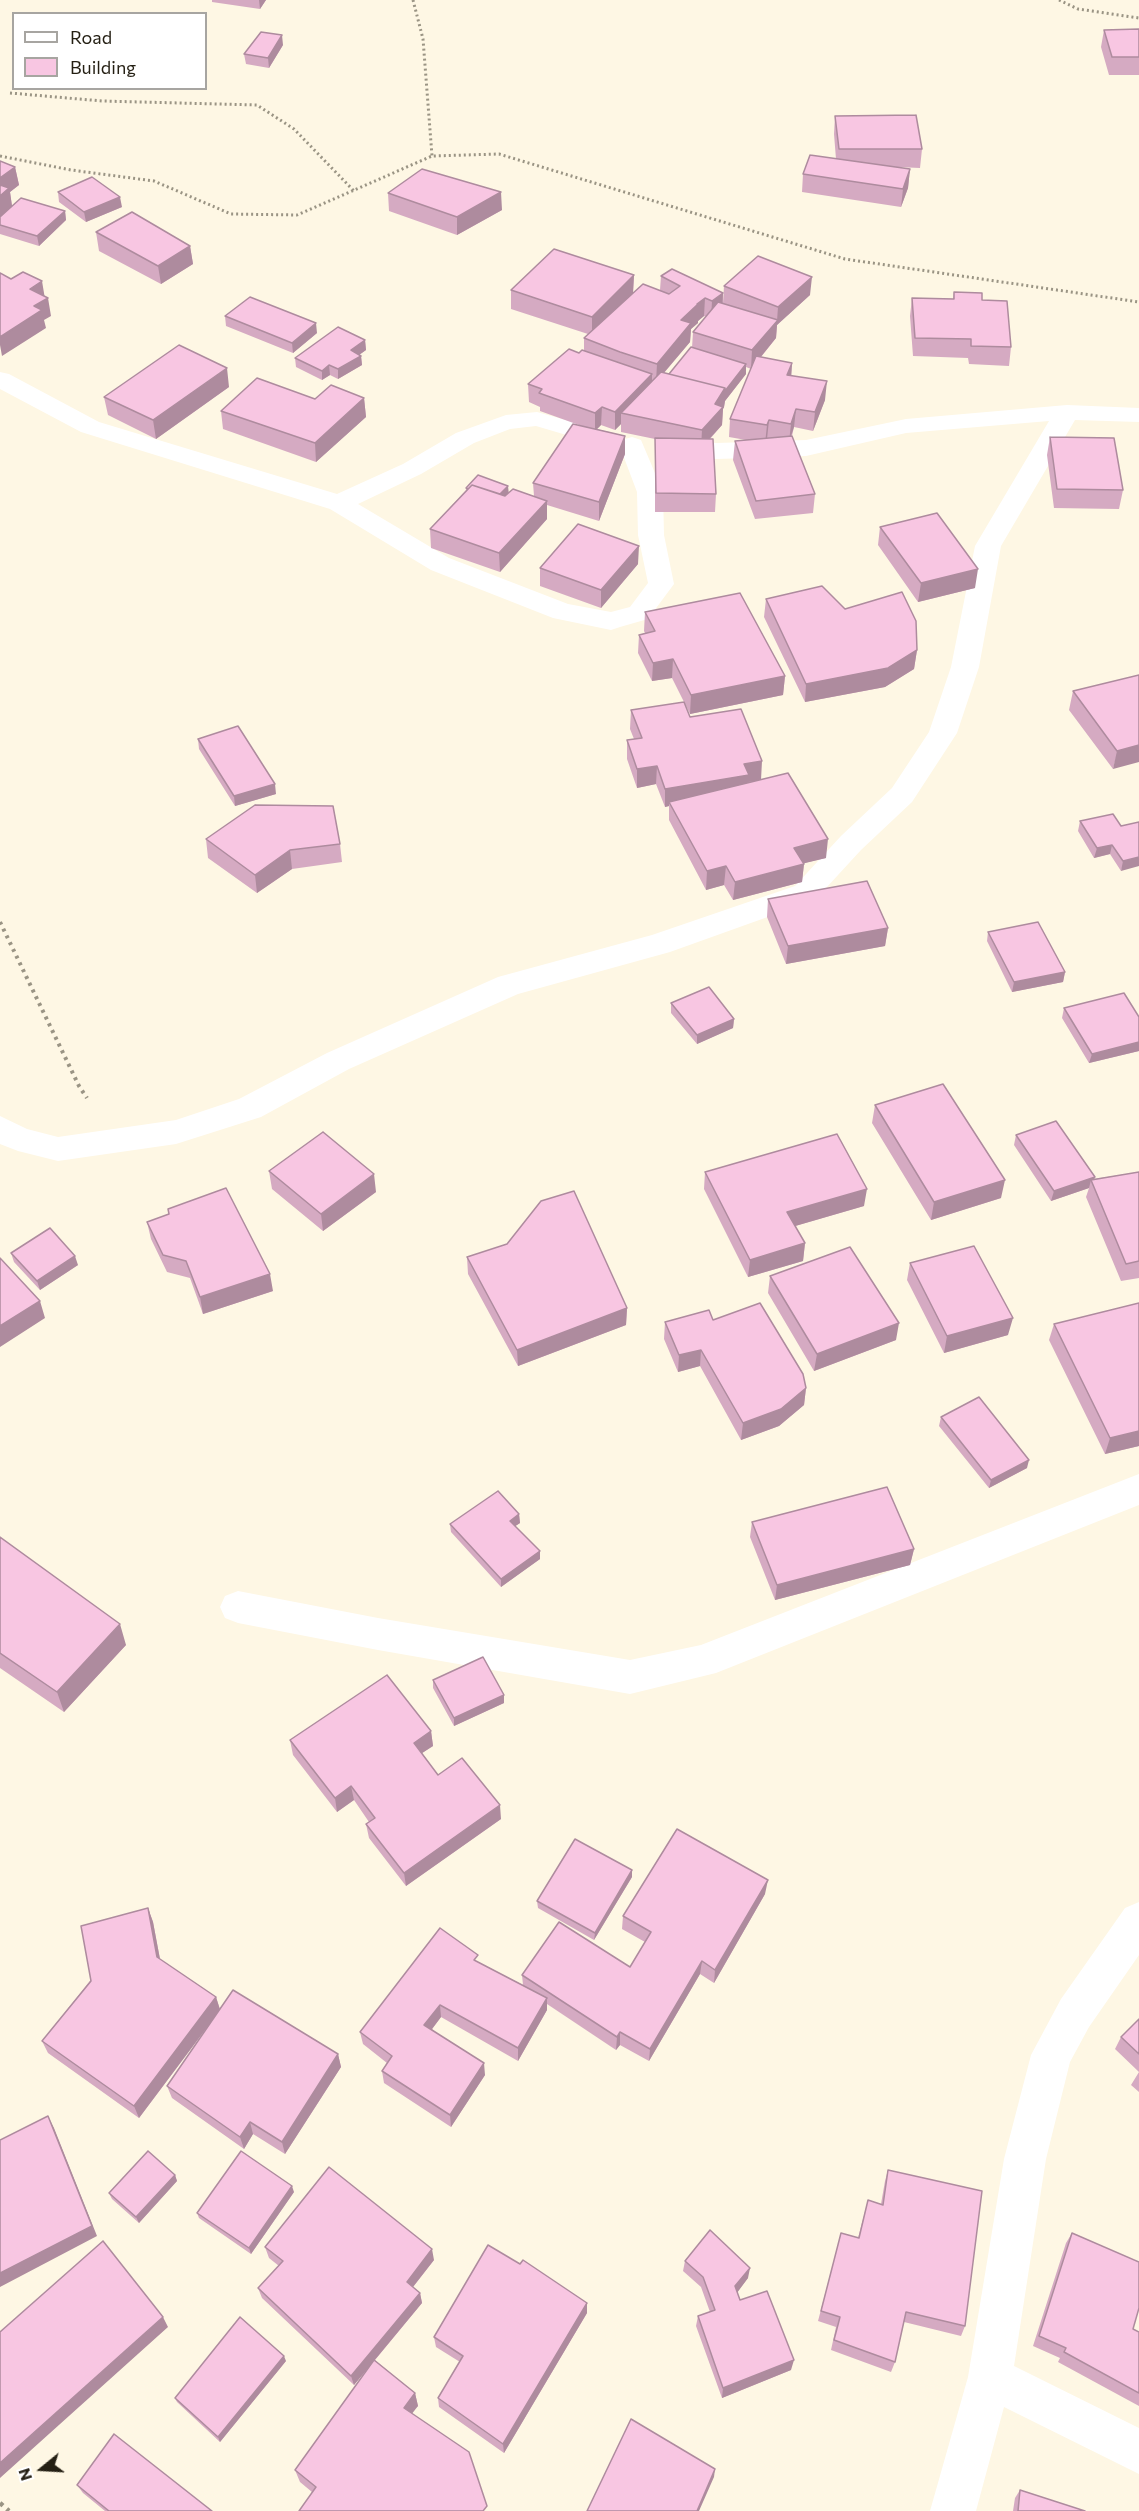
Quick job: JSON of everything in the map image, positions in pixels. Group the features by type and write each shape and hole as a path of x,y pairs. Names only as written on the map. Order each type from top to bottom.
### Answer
{"street":[{"path":"0,379 90,427 339,503 440,564 562,612 610,621 639,613 661,584 651,535 650,492 632,445"},
{"path":"339,503 412,469 465,438 506,422 537,419 632,445 717,452 806,448 906,426 1067,412 1139,415"},
{"path":"0,1128 18,1139 58,1149 176,1132 250,1108 338,1061 510,985 659,944 805,893 850,843 902,795 943,733 965,667 988,546 1067,412"},
{"path":"238,1606 378,1634 630,1677 703,1661 1139,1490"},
{"path":"953,2511 990,2377 1025,2159 1050,2055 1075,2013 1139,1921"},
{"path":"990,2377 1139,2452"}],"path":[{"path":"413,0 423,39 432,156"},
{"path":"1059,0 1078,9 1139,18"},
{"path":"10,93 102,101 257,105 294,129 354,191"},
{"path":"0,156 71,170 154,181 231,214 297,215 432,156 499,154 845,259 1139,302"},
{"path":"0,922 79,1086 119,1142"},
{"path":"0,2503 9,2511"}],"building":[{"path":"1139,29 1139,57 1112,57 1104,30"},
{"path":"261,32 282,35 268,58 244,54"},
{"path":"916,115 922,149 839,149 835,116"},
{"path":"810,155 910,169 903,189 803,174"},
{"path":"0,161 15,167 0,178"},
{"path":"422,169 501,192 457,217 388,193"},
{"path":"92,177 120,197 84,212 58,192"},
{"path":"0,185 9,188 0,196"},
{"path":"21,198 65,211 37,236 0,225 0,217"},
{"path":"132,212 190,246 158,266 96,232"},
{"path":"554,249 634,275 592,317 511,290"},
{"path":"758,256 812,277 778,307 724,286"},
{"path":"672,269 723,293 712,301 705,298 681,320 691,323 657,364 584,338 643,284 669,294 680,286 661,276"},
{"path":"23,272 42,281 30,289 48,298 34,306 42,310 0,337 0,273 11,279"},
{"path":"954,292 982,293 982,300 1007,301 1011,347 971,346 971,339 915,338 912,298 954,299"},
{"path":"250,297 316,323 292,343 225,316"},
{"path":"718,302 778,320 752,350 693,332"},
{"path":"338,327 365,340 351,350 361,356 338,369 329,365 322,371 295,358"},
{"path":"179,345 227,368 153,420 104,397"},
{"path":"691,347 746,364 725,391 725,388 669,374"},
{"path":"569,349 579,353 582,350 652,374 615,412 602,407 595,413 539,393 542,389 528,384"},
{"path":"756,356 792,363 787,375 827,381 815,412 796,409 791,424 769,420 767,425 730,419"},
{"path":"661,372 725,388 715,404 723,407 702,430 621,413"},
{"path":"257,378 315,399 331,385 364,398 315,443 221,411"},
{"path":"573,424 625,436 599,502 533,483"},
{"path":"792,436 815,494 756,501 735,441"},
{"path":"1050,437 1114,438 1123,490 1057,489"},
{"path":"655,438 713,439 716,494 656,493"},
{"path":"478,475 508,486 500,494 472,485 466,488"},
{"path":"472,485 505,496 513,489 547,501 499,553 430,529"},
{"path":"937,513 978,569 921,583 880,527"},
{"path":"578,524 639,546 601,590 540,568"},
{"path":"822,586 845,609 902,592 916,621 917,650 888,668 806,684 766,599"},
{"path":"740,593 785,676 691,695 673,659 653,663 639,635 655,631 645,612"},
{"path":"1139,675 1139,745 1117,751 1073,691"},
{"path":"684,702 690,717 741,709 762,761 744,764 749,775 665,789 657,766 637,769 627,740 642,738 631,710"},
{"path":"238,726 275,784 234,796 198,739"},
{"path":"788,773 828,839 794,848 804,864 735,882 726,866 707,871 669,802"},
{"path":"255,805 333,806 340,844 290,850 255,875 206,839"},
{"path":"1113,814 1121,826 1139,822 1139,857 1123,861 1112,845 1097,848 1080,821"},
{"path":"867,881 888,928 788,946 768,899"},
{"path":"1038,922 1065,972 1014,982 988,932"},
{"path":"709,987 734,1019 697,1035 671,1003"},
{"path":"1124,993 1139,1017 1139,1042 1092,1054 1064,1008"},
{"path":"943,1084 1005,1180 934,1202 875,1105"},
{"path":"1056,1121 1095,1177 1054,1191 1016,1135"},
{"path":"323,1132 374,1174 321,1214 269,1171"},
{"path":"837,1134 867,1189 787,1212 805,1243 750,1260 705,1172"},
{"path":"1139,1172 1139,1261 1126,1264 1091,1180"},
{"path":"226,1188 270,1274 200,1297 186,1261 163,1255 147,1222 169,1214 168,1209"},
{"path":"574,1191 627,1308 517,1350 467,1257 507,1244 541,1201"},
{"path":"50,1228 75,1256 37,1281 11,1253"},
{"path":"974,1246 1013,1318 947,1336 910,1263"},
{"path":"850,1247 899,1323 817,1354 770,1276"},
{"path":"0,1258 40,1301 0,1326"},
{"path":"760,1303 803,1374 806,1388 781,1409 743,1423 701,1350 679,1355 665,1322 709,1310 713,1320"},
{"path":"1139,1303 1139,1431 1110,1438 1054,1324"},
{"path":"979,1397 1029,1460 991,1480 941,1417"},
{"path":"887,1487 914,1549 777,1585 752,1522"},
{"path":"498,1491 519,1514 510,1521 540,1551 501,1579 450,1524"},
{"path":"0,1537 120,1624 57,1692 0,1653"},
{"path":"483,1657 504,1695 454,1718 433,1680"},
{"path":"387,1675 431,1731 414,1743 438,1775 462,1758 500,1805 404,1873 366,1824 375,1818 351,1786 335,1798 290,1740"},
{"path":"677,1829 768,1880 715,1970 702,1961 650,2049 620,2032 617,2037 522,1975 559,1922 630,1967 651,1932 623,1916"},
{"path":"575,1839 632,1870 595,1933 537,1901"},
{"path":"148,1908 157,1957 216,1997 134,2106 42,2041 91,1981 81,1926"},
{"path":"440,1928 478,1955 474,1960 547,1998 518,2048 440,2005 424,2025 484,2063 450,2115 382,2071 392,2056 360,2032"},
{"path":"233,1990 338,2054 282,2142 250,2122 240,2137 167,2086"},
{"path":"1139,2019 1139,2054 1121,2037"},
{"path":"48,2116 92,2226 0,2273 0,2140"},
{"path":"148,2151 175,2175 136,2217 109,2193"},
{"path":"241,2151 292,2186 249,2248 197,2213"},
{"path":"329,2167 432,2249 407,2282 420,2293 351,2376 258,2288 283,2261 265,2247"},
{"path":"888,2170 982,2191 965,2326 906,2312 895,2362 834,2340 840,2317 821,2311 841,2233 859,2238 868,2200 883,2205"},
{"path":"710,2230 750,2268 735,2286 740,2300 767,2291 794,2360 723,2388 698,2316 715,2310 703,2277 685,2261"},
{"path":"1072,2233 1139,2262 1139,2308 1133,2329 1139,2332 1139,2393 1064,2352 1066,2348 1039,2336"},
{"path":"103,2241 163,2317 0,2463 0,2332"},
{"path":"488,2245 520,2264 523,2260 587,2303 503,2444 438,2398 463,2356 434,2337"},
{"path":"240,2317 284,2356 218,2437 175,2398"},
{"path":"374,2360 415,2393 404,2408 469,2452 487,2506 483,2511 299,2511 316,2487 295,2470"},
{"path":"631,2419 715,2469 697,2511 587,2511"},
{"path":"114,2434 212,2511 109,2511 77,2485"},
{"path":"1020,2490 1085,2511 1018,2511"}]}
